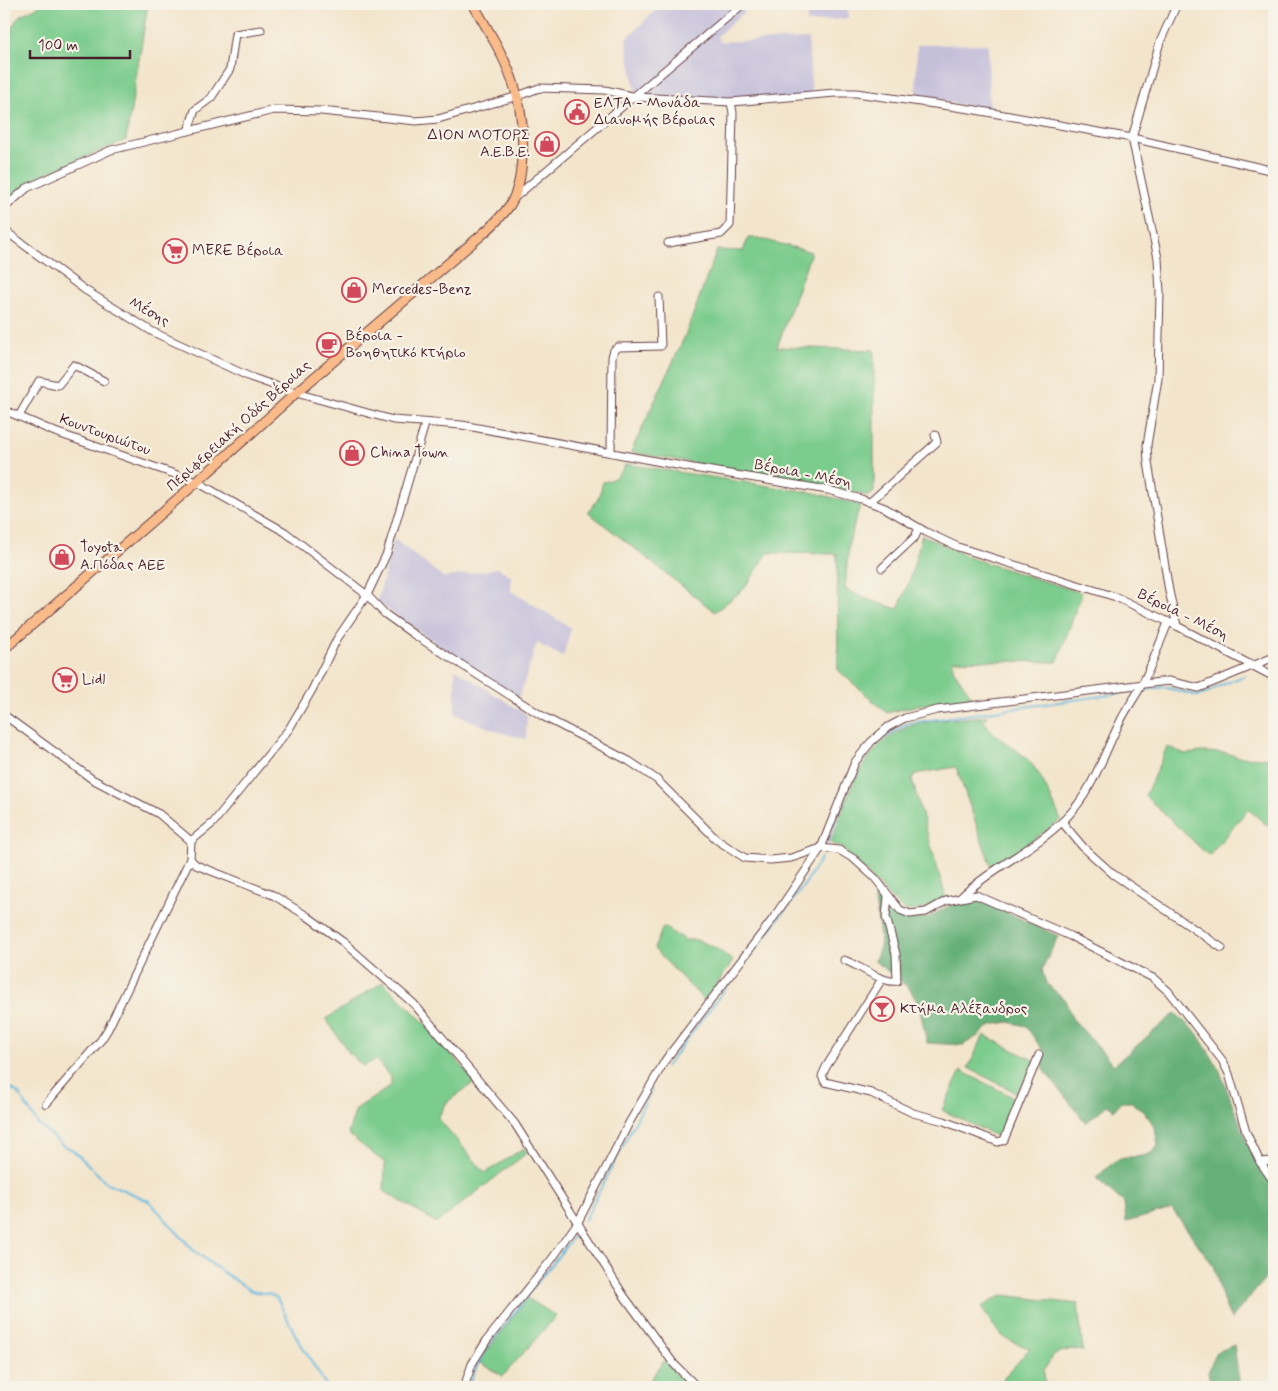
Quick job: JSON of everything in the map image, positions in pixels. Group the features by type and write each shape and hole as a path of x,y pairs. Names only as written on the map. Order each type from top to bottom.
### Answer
{"main road":[{"name":"Περιφερειακή Οδός Βέροιας","path":"4,649 197,482 296,393 478,238 498,220 513,200 519,183 523,147 523,125 518,96 502,54 473,4"}],"street":[{"path":"513,200 743,4"},
{"path":"1177,4 1160,42 1132,138 1158,258 1161,346 1158,379 1147,445 1148,462 1169,591 1177,626"},
{"path":"188,131 195,110 211,98 230,69 235,34 261,30"},
{"path":"4,208 27,188 111,150 274,110 321,111 416,121 438,119 539,88 605,90 636,97 731,102 835,93 856,93 970,109 1132,138 1274,171"},
{"path":"668,243 706,238 728,230 730,221 733,113 731,102"},
{"name":"Μέσης","path":"4,230 85,290 153,332 250,377 296,393"},
{"path":"611,452 612,357 614,350 618,346 661,346 659,296"},
{"path":"19,416 39,381 58,385 74,365 104,381"},
{"name":"Βέροια - Μέση","path":"296,393 393,420 425,424 462,425 828,490 870,502 886,508 958,548 1116,597 1255,665 1274,677"},
{"name":"Κουντουριώτου","path":"4,410 55,432 197,482 285,532 367,595 398,625 522,703 650,774 730,850 745,858 770,860 791,858 822,848"},
{"path":"46,1104 108,1029 190,859 191,840 213,822 289,729 312,690 337,639 367,595 387,553 425,424"},
{"path":"870,502 937,442 935,435"},
{"path":"882,568 915,537 919,528"},
{"path":"962,896 976,883 1045,836 1062,822 1093,783 1120,721 1142,685 1168,623"},
{"path":"464,1387 472,1364 487,1340 552,1259 578,1222 629,1123 666,1059 772,920 822,848 855,762 871,742 888,727 905,718 937,710 1168,682 1199,688 1274,657"},
{"path":"4,715 92,779 158,814 191,840"},
{"path":"1062,822 1083,847 1113,874 1222,948"},
{"path":"822,848 839,850 854,859 875,878 900,910 910,914 926,912 946,901 962,896 976,895 1070,936 1153,978 1168,991 1222,1060 1246,1132 1260,1162 1274,1182"},
{"path":"190,859 196,865 273,895 307,916 385,976 430,1022 516,1124 624,1296 674,1364 696,1387"},
{"path":"844,960 891,982 898,978 896,954 886,917 888,896"},
{"path":"882,979 826,1068 822,1076 825,1082 871,1093 913,1113 944,1121 998,1142 1004,1140 1039,1055"},
{"path":"1260,1162 1274,1161"}],"shaded area":[{"path":"662,4 753,4 717,36 720,42 808,39 812,98 738,106 637,101 626,39"},
{"path":"807,4 848,4 848,18 807,23"},
{"path":"988,44 989,110 916,97 917,45"},
{"path":"394,539 444,578 498,568 511,576 511,591 571,628 563,657 537,643 519,698 490,681 377,602"},
{"path":"455,669 527,715 526,739 502,733 455,714"}],"green space":[{"path":"41,4 148,4 126,140 50,172 24,186 4,204 4,108 7,56 16,20 24,13"},
{"path":"748,238 758,238 811,252 777,347 874,350 874,492 869,496 821,485 631,452 685,336 717,250 743,251"},
{"path":"626,464 815,493 860,505 849,543 845,589 869,600 898,609 910,579 922,535 973,559 1082,593 1057,662 953,660 953,669 974,700 918,705 887,713 838,670 837,554 768,553 744,589 715,612 588,512 598,499 603,482 617,476"},
{"path":"987,716 983,720 987,726 1027,759 1038,772 1061,820 992,869 956,767 915,774 912,780 946,898 919,910 902,909 840,847 831,843 850,791 867,760 892,735 917,724"},
{"path":"1167,747 1186,754 1201,752 1226,753 1239,757 1274,758 1270,803 1274,807 1274,831 1248,809 1209,856 1145,796"},
{"path":"873,886 877,887 896,912 907,918 929,917 951,905 980,900 1058,936 1042,970 1046,983 1065,1000 1072,1018 1114,1065 1175,1013 1197,1033 1219,1069 1253,1157 1274,1188 1274,1269 1231,1319 1224,1303 1213,1265 1172,1209 1126,1222 1124,1203 1096,1178 1118,1160 1144,1156 1154,1151 1158,1146 1155,1131 1147,1116 1132,1102 1121,1102 1114,1110 1107,1105 1086,1123 1043,1069 1043,1051 1026,1026 1009,1022 991,1025 963,1045 927,1043 919,1005 909,988 875,961 881,944"},
{"path":"663,927 685,940 697,940 716,948 733,961 705,1001 654,949"},
{"path":"383,982 428,1026 475,1082 447,1102 438,1118 485,1173 524,1148 528,1152 437,1223 384,1191 385,1163 348,1134 356,1109 391,1086 391,1078 376,1060 363,1066 350,1054 326,1019"},
{"path":"984,1035 1035,1061 1019,1094 968,1068"},
{"path":"961,1071 1019,1100 1000,1138 942,1110"},
{"path":"1003,1295 1078,1304 1083,1351 1071,1349 1054,1354 1044,1370 1045,1387 996,1387 1030,1348 1011,1341 1000,1334 981,1307"},
{"path":"527,1298 556,1316 503,1376 479,1362"},
{"path":"1234,1345 1240,1387 1212,1387 1208,1373 1215,1353"},
{"path":"664,1361 688,1387 645,1387"}],"waterway":[{"path":"1146,690 1164,687 1198,696 1244,676"},
{"path":"828,843 851,780 865,757 881,740 909,723 1131,692"},
{"path":"665,1068 805,884 821,858"},
{"path":"4,1083 19,1094 38,1124 62,1145 73,1150 107,1183 149,1201 193,1250 214,1266 251,1291 269,1294 277,1298 296,1336 327,1387"},
{"path":"584,1221 652,1089"},
{"path":"468,1387 489,1345 577,1232"}],"place":[{"name":"ΕΛΤΑ - Μονάδα Διανομής Βέροιας","path":"577,112"},
{"name":"ΔΙΟΝ ΜΟΤΟΡΣ Α.Ε.Β.Ε.","path":"547,144"},
{"name":"MERE Βέροια","path":"175,251"},
{"name":"Mercedes-Benz","path":"354,290"},
{"name":"Βέροια - Βοηθητικό κτήριο","path":"329,345"},
{"name":"China Town","path":"352,453"},
{"name":"Toyota Α.Πόδας ΑΕΕ","path":"62,557"},
{"name":"Lidl","path":"65,680"},
{"name":"Κτήμα Αλέξανδρος","path":"882,1009"}]}
